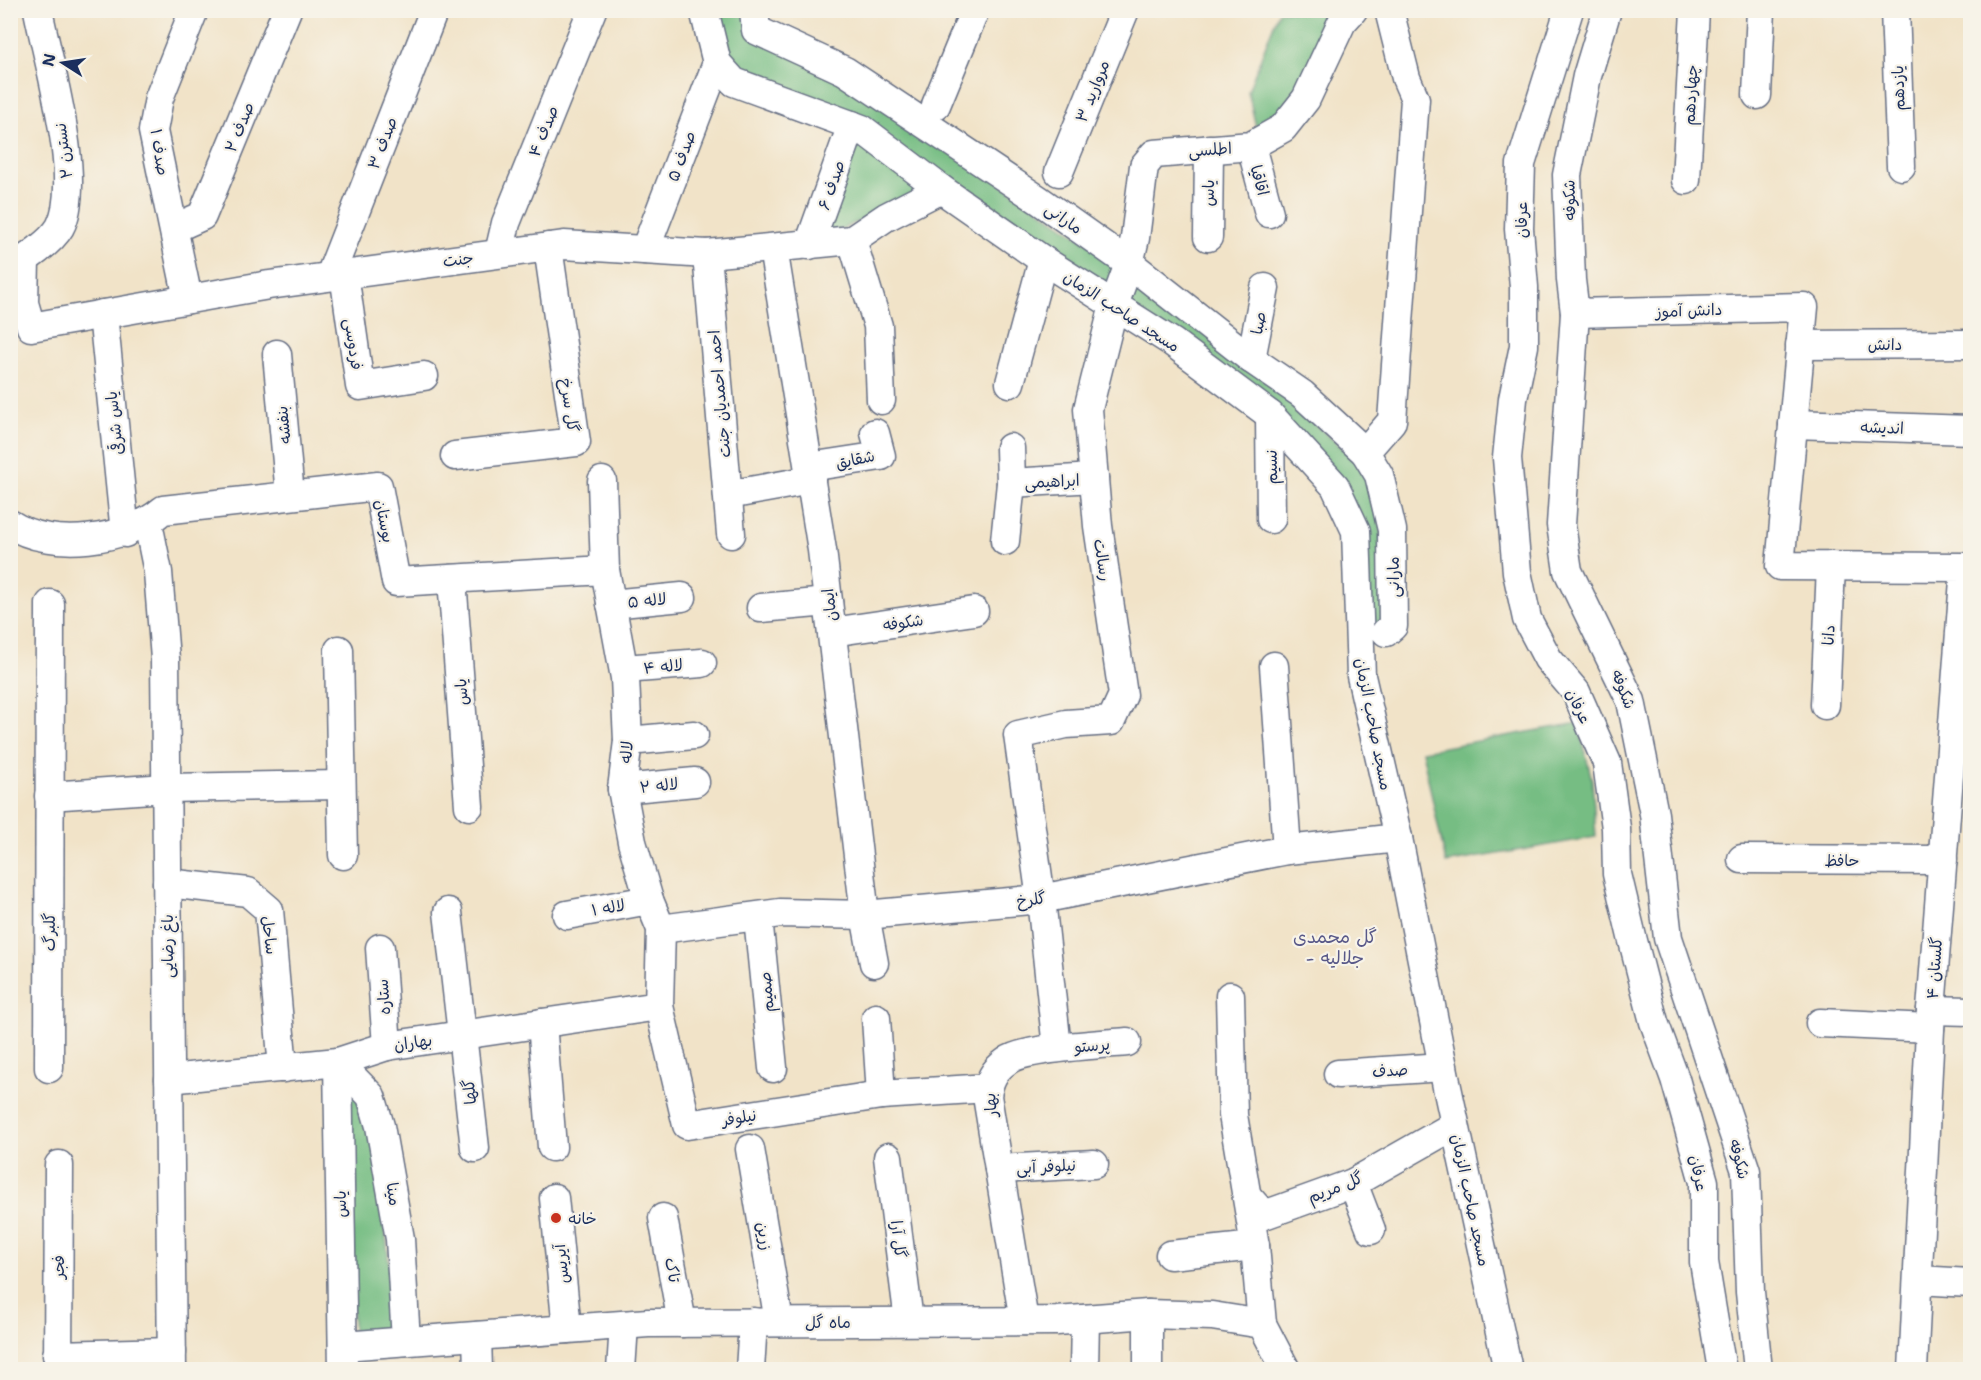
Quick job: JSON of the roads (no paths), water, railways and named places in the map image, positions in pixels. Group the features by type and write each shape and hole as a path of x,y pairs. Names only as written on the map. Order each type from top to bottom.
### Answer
{"street":[{"name":"نسترن ۲","path":"18,264 59,228 68,203 67,156 38,10"},
{"name":"صدف ۱","path":"188,299 153,131 159,98 194,10"},
{"name":"صدف ۲","path":"175,228 202,216 287,10"},
{"name":"صدف ۳","path":"337,275 434,10"},
{"name":"صدف ۴","path":"499,254 506,222 592,10"},
{"path":"704,10 717,63"},
{"name":"مارانی","path":"754,10 756,30 845,70 1129,264 1251,359 1302,394 1365,452 1379,476 1392,530 1393,626 1386,632"},
{"path":"936,105 975,10"},
{"name":"مروارید ۳","path":"1059,172 1125,10"},
{"name":"اطلسی","path":"1114,304 1129,264 1135,237 1144,166 1154,154 1251,146 1283,128 1306,99 1342,22 1353,10"},
{"path":"1365,452 1392,421 1415,99 1406,78 1389,10"},
{"name":"عرفان","path":"1569,10 1521,164 1520,230 1524,288 1524,346 1513,399 1507,458 1517,573 1527,619 1548,659 1576,692 1607,763 1616,828 1617,874 1654,1022 1675,1079 1704,1182 1704,1262 1722,1370"},
{"name":"شکوفه","path":"1607,10 1587,76 1568,175 1570,280 1575,313 1561,525 1568,571 1631,701 1654,814 1668,938 1746,1171 1750,1292 1758,1370"},
{"name":"چهاردهم","path":"1686,180 1695,10"},
{"path":"1757,95 1761,10"},
{"name":"یازدهم","path":"1895,10 1901,166"},
{"name":"مسجد صاحب الزمان","path":"717,63 734,82 862,129 941,189 1043,260 1172,342 1270,415 1335,486 1356,531 1361,676 1398,838 1443,1067 1508,1370"},
{"name":"صدف ۵","path":"645,250 717,63"},
{"name":"صدف ۶","path":"809,245 852,125"},
{"name":"اقاقیا","path":"1251,146 1269,213"},
{"name":"یاس","path":"1208,237 1209,149"},
{"name":"جنت","path":"18,264 24,303 31,327 337,275 564,245 707,254 852,240 885,217 941,189"},
{"path":"852,240 878,326 881,400"},
{"name":"گل سرخ","path":"455,456 576,442 548,247"},
{"name":"ایمان","path":"773,248 810,474 828,602 865,915 873,963"},
{"name":"احمد احمدیان جنت","path":"707,254 731,534"},
{"path":"1010,383 1043,260"},
{"name":"فردوسی","path":"337,275 360,386 424,376"},
{"name":"صبا","path":"1251,359 1265,288"},
{"name":"رسالت","path":"1041,899 1018,735 1066,724 1111,721 1123,695 1098,526 1088,409 1114,304"},
{"name":"دانش آموز","path":"1575,313 1803,307 1800,345"},
{"name":"یاس شرقی","path":"103,314 137,528"},
{"name":"دانش","path":"1800,345 1971,344"},
{"path":"1800,345 1780,566 1831,566"},
{"name":"بنفشه","path":"277,354 290,495"},
{"name":"نسیم","path":"1270,415 1271,519"},
{"name":"اندیشه","path":"1793,424 1971,430"},
{"name":"شقایق","path":"810,474 881,456 875,433"},
{"path":"1005,541 1011,483 1010,448"},
{"path":"728,495 810,474"},
{"name":"ابراهیمی","path":"1011,483 1094,478"},
{"name":"لاله","path":"602,481 605,570 624,669 628,741 622,789 632,842 649,900 661,930"},
{"name":"بوستان","path":"137,528 163,510 378,486 396,582 605,570"},
{"path":"10,524 20,531 59,540 137,528"},
{"name":"باغ رضایی","path":"137,528 158,572 165,659 172,1361"},
{"name":"گلستان ۴","path":"1831,566 1965,567 1931,1019 1913,1370"},
{"name":"دانا","path":"1825,705 1831,566"},
{"name":"یاس","path":"452,579 469,806"},
{"name":"لاله ۵","path":"611,604 682,597"},
{"path":"761,608 828,602"},
{"name":"گلبرگ","path":"49,1068 50,604"},
{"name":"شکوفه","path":"832,632 974,611"},
{"path":"339,650 343,855"},
{"name":"لاله ۴","path":"624,669 702,663"},
{"path":"1274,666 1287,850"},
{"path":"628,741 694,735"},
{"name":"لاله ۲","path":"622,789 695,782"},
{"path":"49,796 166,788 341,786"},
{"name":"گلرخ","path":"661,930 780,914 865,915 1041,899 1287,850 1398,838"},
{"name":"حافظ","path":"1742,859 1943,860"},
{"name":"ساحل","path":"167,883 248,892 269,910 283,1068"},
{"path":"1041,899 1057,1048"},
{"name":"لاله ۱","path":"567,915 649,900"},
{"name":"گلها","path":"448,912 475,1148"},
{"name":"صمیم","path":"758,917 773,1068"},
{"name":"نیلوفر","path":"661,930 659,1006 687,1125 881,1095 988,1088"},
{"name":"ستاره","path":"380,948 387,1046"},
{"path":"1230,996 1233,1115 1255,1246 1262,1324 1286,1370"},
{"name":"بهاران","path":"169,1079 338,1062 387,1046 659,1006"},
{"path":"1820,1023 1931,1019 1971,1011"},
{"path":"876,1018 881,1095"},
{"path":"542,1023 552,1147"},
{"name":"پرستو","path":"1057,1048 1127,1042"},
{"name":"بهار","path":"1024,1321 987,1096 991,1076 1009,1059 1057,1048"},
{"name":"یاس","path":"338,1062 343,1358"},
{"name":"مینا","path":"338,1062 371,1096 380,1126 400,1239 406,1341"},
{"name":"صدف","path":"1338,1074 1443,1067"},
{"name":"گل مریم","path":"1248,1197 1264,1215 1353,1183 1455,1125"},
{"name":"زرین","path":"750,1149 766,1322 750,1370"},
{"name":"گل آرا","path":"888,1157 909,1321"},
{"name":"نیلوفر آبی","path":"999,1169 1094,1164"},
{"name":"فجر","path":"58,1362 59,1165"},
{"path":"1353,1183 1371,1230"},
{"name":"آیریس","path":"554,1198 567,1329"},
{"name":"تاک","path":"663,1218 682,1323"},
{"path":"1170,1255 1255,1246"},
{"path":"1918,1280 1971,1283"},
{"path":"1148,1314 1148,1370"},
{"name":"ماه گل","path":"343,1358 406,1341 624,1325 1024,1321 1148,1314 1212,1316 1262,1324"},
{"path":"1084,1318 1084,1370"},
{"path":"621,1370 624,1325"},
{"path":"477,1336 478,1370"},
{"path":"58,1362 172,1361"}],"place":[{"name":"خانه","path":"556,1218"}],"district":[{"name":"گل محمدی - جلالیه","path":"1335,947"}]}
